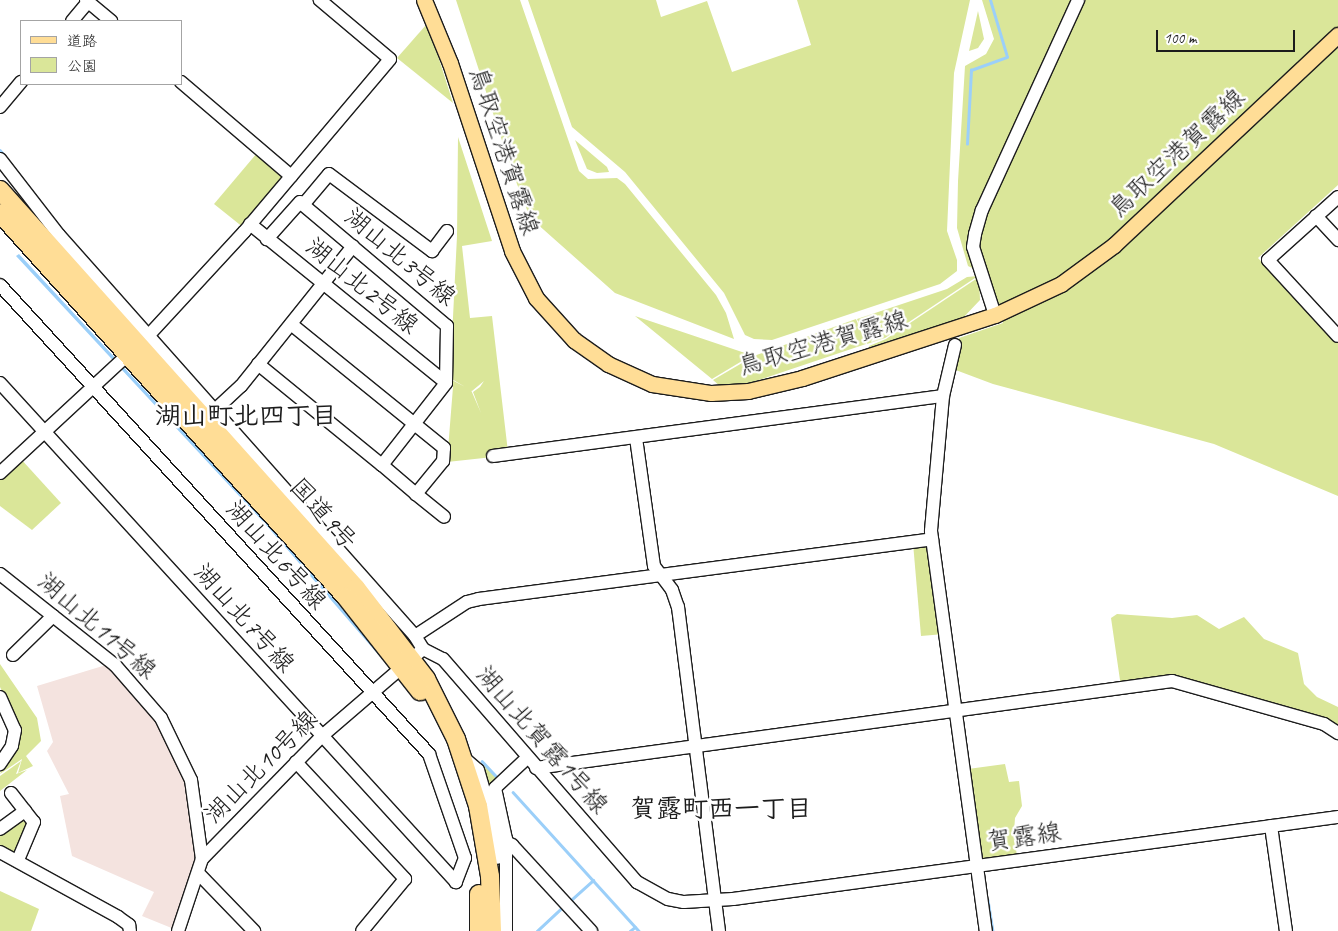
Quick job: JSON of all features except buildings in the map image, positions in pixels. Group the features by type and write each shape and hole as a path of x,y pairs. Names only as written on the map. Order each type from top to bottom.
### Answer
{"highway":[{"name":"国道9号","path":"0,190 356,588 412,657 443,709 464,758 481,820 491,891 492,931"},
{"name":"国道9号","path":"0,213 346,597 412,657 430,710 459,779 476,857 479,931"}],"main road":[{"name":"鳥取空港賀露線","path":"424,0 450,63 520,271 558,324 608,364 652,384 682,391 748,392 802,378 995,315 1049,291 1103,254 1338,35"}],"street":[{"path":"148,336 250,224 390,59 320,0"},
{"path":"995,315 973,247 975,234 982,210 1078,0"},
{"path":"73,20 87,1 110,20"},
{"path":"0,107 20,83"},
{"path":"182,83 291,176"},
{"path":"0,158 59,235 415,636"},
{"path":"267,238 300,202 303,205 329,174 432,251 447,231"},
{"path":"1338,196 1268,260 1338,336"},
{"name":"湖山北3号線","path":"303,205 447,326 446,382"},
{"path":"1316,216 1338,240"},
{"name":"湖山北2号線","path":"250,224 322,284 446,382"},
{"path":"215,410 258,364 353,246"},
{"name":"湖山北6号線","path":"0,285 370,692 429,754 465,858 456,882"},
{"path":"291,324 444,448 443,461 416,494"},
{"path":"955,344 944,396 932,539 986,931"},
{"path":"0,473 121,361"},
{"path":"258,364 444,517"},
{"path":"382,465 446,382"},
{"name":"湖山北7号線","path":"0,383 456,882"},
{"path":"493,456 636,438 910,398 944,396"},
{"path":"636,438 654,566 672,590 678,607 720,931"},
{"path":"412,657 415,636 467,602 480,599 932,539"},
{"name":"湖山北11号線","path":"0,574 120,670 161,718 191,780 202,859"},
{"path":"13,655 53,616"},
{"name":"湖山北10号線","path":"178,931 202,859 322,736 412,657"},
{"name":"湖山北賀露1号線","path":"412,657 443,659 637,882 668,899 716,901"},
{"path":"493,802 495,788 532,763 1183,682 1324,724 1338,733"},
{"path":"0,697 14,730 12,746 0,764"},
{"path":"464,758 478,770 493,802 501,839 506,931"},
{"path":"296,762 405,880 362,931"},
{"path":"11,793 34,822 18,860"},
{"path":"0,830 25,811"},
{"name":"賀露線","path":"716,901 1338,818"},
{"path":"1271,826 1286,931"},
{"path":"491,891 501,839"},
{"path":"501,839 591,931"},
{"path":"0,852 18,860 118,917 129,925 130,931"},
{"path":"198,873 254,931"}],"shaded area":[{"path":"106,665 139,694 183,765 197,826 195,867 174,929 142,916 154,892 72,856 60,796 69,794 47,751 53,742 37,686"}],"green space":[{"path":"456,0 520,0 579,171 588,179 617,178 625,184 716,295 726,313 734,339 615,293 535,222 527,210 512,171"},
{"path":"528,0 656,0 661,17 707,1 732,72 811,45 797,0 970,0 954,73 947,231 957,260 957,271 940,284 772,340 754,339 745,335 724,293 625,172 572,127"},
{"path":"982,0 1073,0 980,208 972,268 968,266 957,228 958,181 965,66 986,54 994,39"},
{"path":"1082,0 1338,0 1338,185 1258,258 1338,343 1338,496 1214,444 993,384 953,369 959,338 1003,323 976,249 981,226"},
{"path":"978,11 984,39 978,48 969,51"},
{"path":"426,25 439,59 453,103 397,58"},
{"path":"458,137 492,241 462,246 470,318 492,316 508,452 493,457 447,462 453,387 450,379 465,387 450,378 457,236","holes":["484,381 473,392 481,413 471,391"]},
{"path":"575,140 607,167 609,172 597,173 587,169"},
{"path":"258,152 284,175 244,228 214,204"},
{"path":"978,276 885,338 867,344 857,319 947,289 967,277"},
{"path":"979,277 980,300 961,320 870,349 869,346 886,339"},
{"path":"635,316 742,352 752,355 712,379"},
{"path":"856,319 866,344 744,385 721,387 713,380 754,356"},
{"path":"20,458 61,503 32,530 0,506 0,477"},
{"path":"913,543 926,543 944,634 921,636"},
{"path":"1117,614 1172,618 1197,615 1219,629 1244,617 1264,639 1298,653 1304,684 1317,697 1338,707 1338,731 1201,685 1121,687 1111,618"},
{"path":"0,664 37,718 41,741 26,756 33,766 18,773 22,759 0,774 19,728 0,687"},
{"path":"21,761 16,774 27,770 0,791 0,776"},
{"path":"482,762 498,780 490,787"},
{"path":"1005,764 1009,782 1019,781 1022,806 1015,818 1014,832 1017,857 982,861 968,769"},
{"path":"21,820 28,823 18,851 13,854 0,847 0,835"},
{"path":"0,891 39,909 31,931 0,931"}],"water":[{"path":"19,254 269,524 390,664 388,666 267,526 16,256"}],"waterway":[{"path":"967,144 971,70 1007,57 990,0"},
{"path":"0,150 5,156"},
{"path":"482,761 498,778"},
{"path":"513,792 639,931"},
{"path":"570,901 593,880"},
{"path":"988,900 993,931"},
{"path":"537,931 563,907"},
{"path":"630,931 635,927"}],"district":[{"name":"湖山町北四丁目","path":"246,416"},
{"name":"賀露町西一丁目","path":"721,809"}]}
